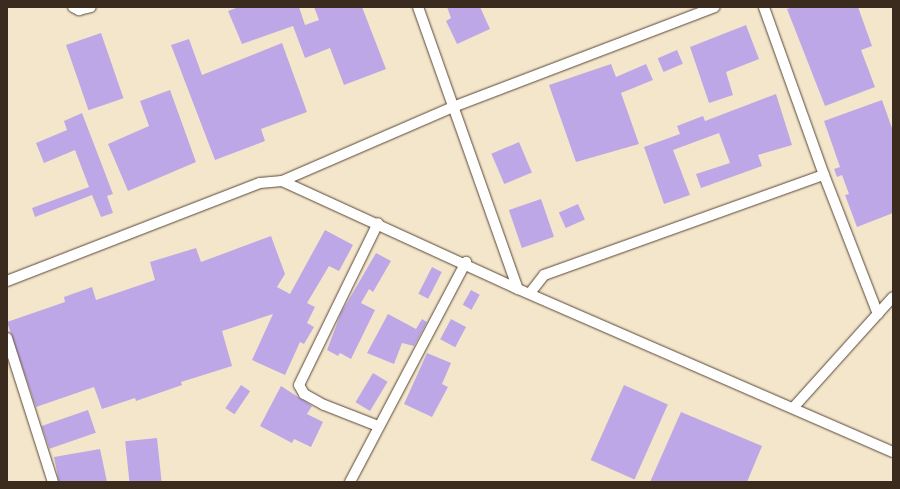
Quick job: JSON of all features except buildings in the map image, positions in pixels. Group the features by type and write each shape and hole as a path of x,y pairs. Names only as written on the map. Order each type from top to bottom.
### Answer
{"lane":[{"path":"73,7 79,10 91,7"},
{"path":"418,7 518,289"},
{"path":"7,281 260,183 282,181 453,107 715,7"},
{"path":"764,7 824,175 878,314"},
{"path":"530,293 544,275 824,175"},
{"path":"282,181 466,262 518,289 893,452"},
{"path":"378,223 299,385 304,394 324,405 378,426"},
{"path":"350,482 378,426 466,262"},
{"path":"793,408 893,297"},
{"path":"7,338 53,482"}]}
